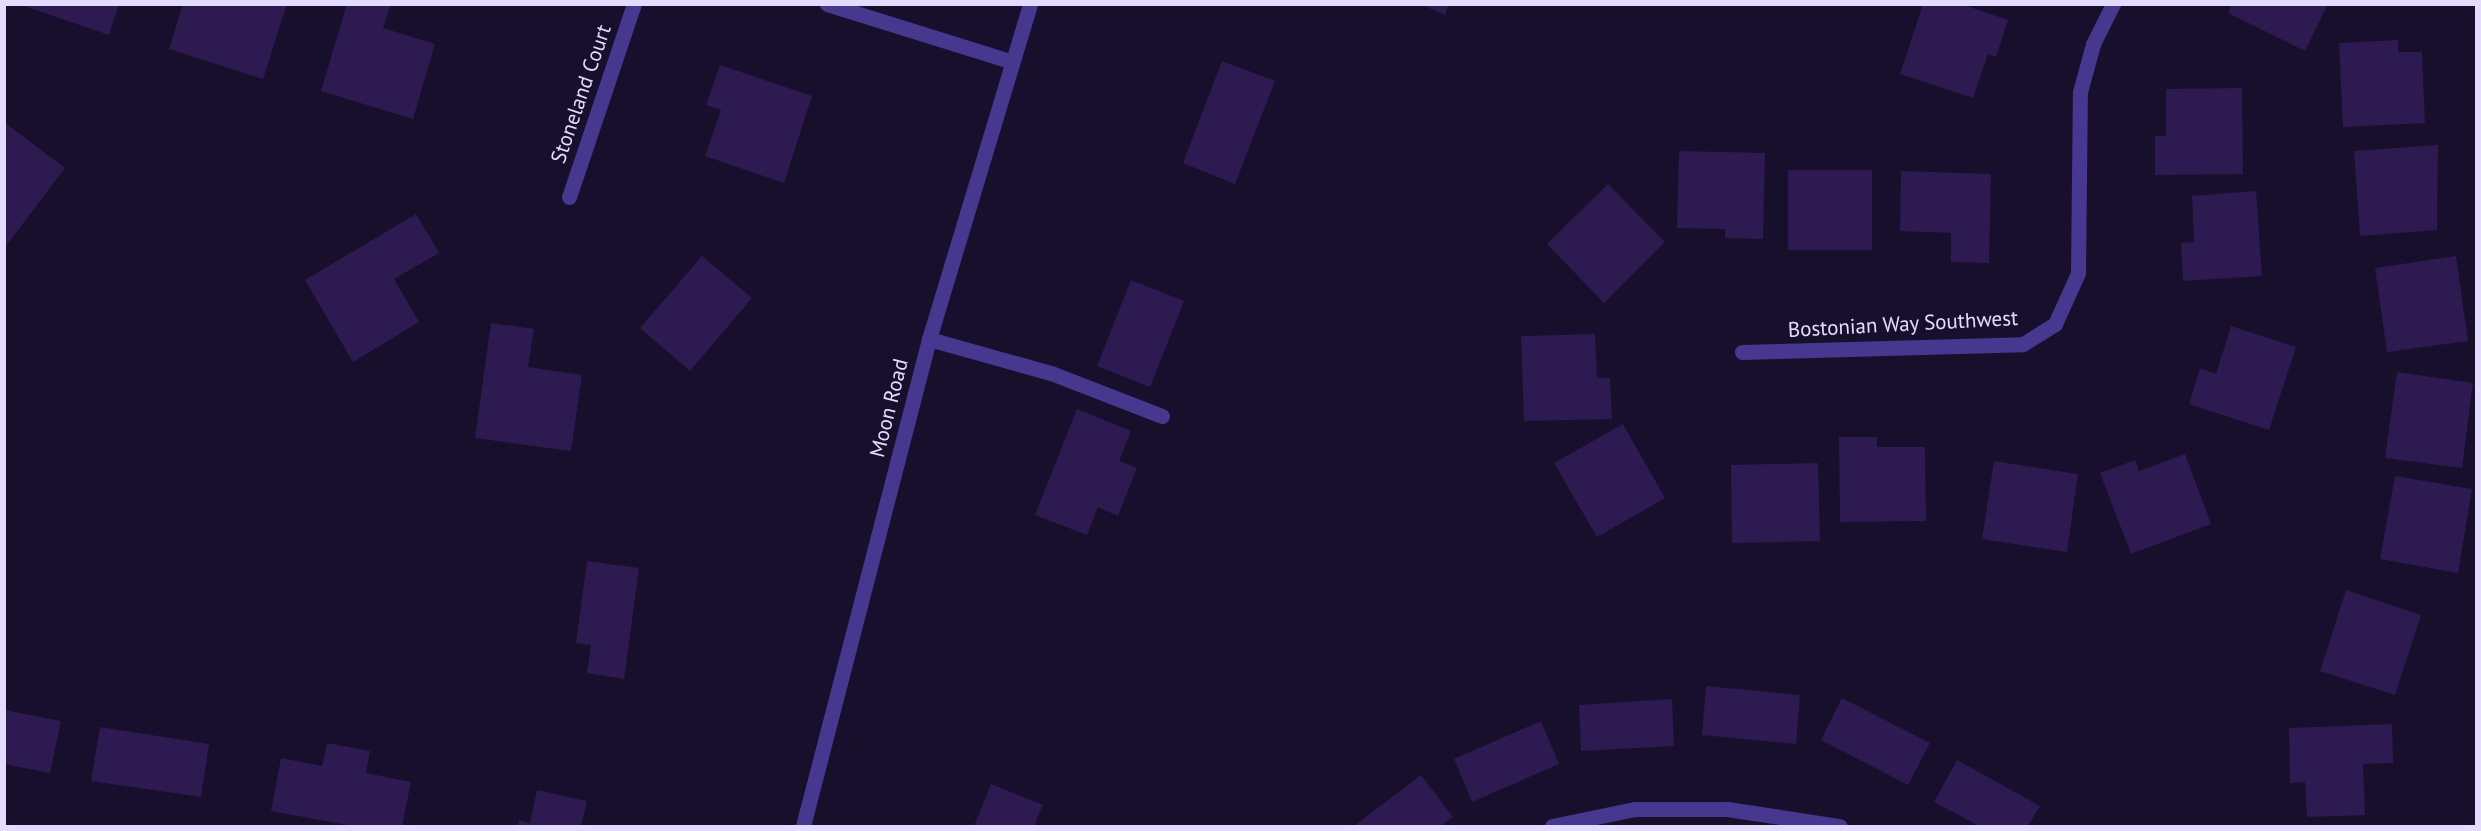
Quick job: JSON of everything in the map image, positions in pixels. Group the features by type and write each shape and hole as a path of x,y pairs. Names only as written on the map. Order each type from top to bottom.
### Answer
{"street":[{"name":"Stoneland Court","path":"569,197 634,4"},
{"path":"827,4 1010,61"},
{"name":"Moon Road","path":"803,826 929,339 1010,61 1030,4"},
{"name":"Bostonian Way Southwest","path":"1742,352 2023,344 2055,324 2078,273 2080,92 2093,44 2113,4"},
{"path":"929,339 1051,373 1162,416"},
{"path":"1552,826 1635,809 1727,809 1840,826"}],"building":[{"path":"18,4 119,4 109,35"},
{"path":"183,4 287,4 263,79 169,49"},
{"path":"347,4 391,4 383,28 435,44 413,119 321,91"},
{"path":"1420,4 1449,4 1445,15"},
{"path":"1923,4 1961,4 2008,20 1996,57 1988,54 1973,98 1900,74"},
{"path":"2232,4 2328,4 2305,51 2228,13"},
{"path":"2398,40 2398,52 2422,52 2425,123 2343,127 2339,43"},
{"path":"1222,61 1275,81 1235,184 1183,163"},
{"path":"720,65 812,96 784,183 705,156 721,110 706,105"},
{"path":"2242,88 2243,174 2155,175 2155,136 2166,136 2166,89"},
{"path":"4,122 65,168 6,246 4,245"},
{"path":"2438,145 2437,230 2360,236 2354,151"},
{"path":"1679,151 1765,153 1763,239 1725,238 1725,229 1677,228"},
{"path":"1788,170 1872,170 1872,250 1788,250"},
{"path":"1901,171 1991,174 1989,263 1951,262 1951,233 1900,231"},
{"path":"1608,184 1665,242 1604,303 1547,244"},
{"path":"2256,191 2262,276 2183,281 2181,243 2194,242 2192,196"},
{"path":"416,214 439,253 394,279 419,322 353,362 305,280"},
{"path":"702,256 752,298 690,371 640,328"},
{"path":"2456,256 2468,341 2387,352 2375,268"},
{"path":"1131,280 1184,301 1150,387 1097,366"},
{"path":"491,323 534,329 528,367 582,375 571,451 475,438"},
{"path":"2231,326 2296,347 2269,430 2189,404 2200,368 2216,374"},
{"path":"1595,334 1597,378 1610,378 1612,419 1524,421 1521,336"},
{"path":"2397,372 2473,383 2462,468 2385,458"},
{"path":"1077,409 1131,431 1119,461 1137,468 1118,516 1098,507 1087,535 1035,515"},
{"path":"1623,424 1665,498 1597,537 1554,463"},
{"path":"1839,437 1877,437 1877,447 1925,447 1926,521 1840,522"},
{"path":"2185,454 2211,524 2131,554 2100,473 2135,460 2139,471"},
{"path":"1994,461 2078,474 2067,552 1982,539"},
{"path":"1818,463 1820,541 1732,543 1731,465"},
{"path":"2395,476 2472,489 2458,573 2380,559"},
{"path":"587,561 639,568 624,679 587,673 591,645 576,643"},
{"path":"2346,590 2421,615 2395,695 2320,671"},
{"path":"1706,686 1800,695 1796,744 1702,735"},
{"path":"1842,698 1930,743 1908,785 1821,740"},
{"path":"1672,699 1674,746 1581,751 1579,705"},
{"path":"4,710 61,721 50,773 4,764"},
{"path":"1541,721 1559,764 1472,802 1454,759"},
{"path":"2392,724 2393,763 2363,764 2365,815 2307,817 2305,782 2290,783 2289,728"},
{"path":"100,727 209,744 201,797 91,781"},
{"path":"327,743 370,751 366,773 411,782 402,826 353,826 271,811 281,758 322,766"},
{"path":"1957,760 2040,806 2028,826 1979,826 1934,802"},
{"path":"1421,775 1453,817 1440,826 1354,826"},
{"path":"991,784 1043,805 1034,826 974,826"},
{"path":"537,790 587,801 581,826 518,826 519,820 530,823"}]}
